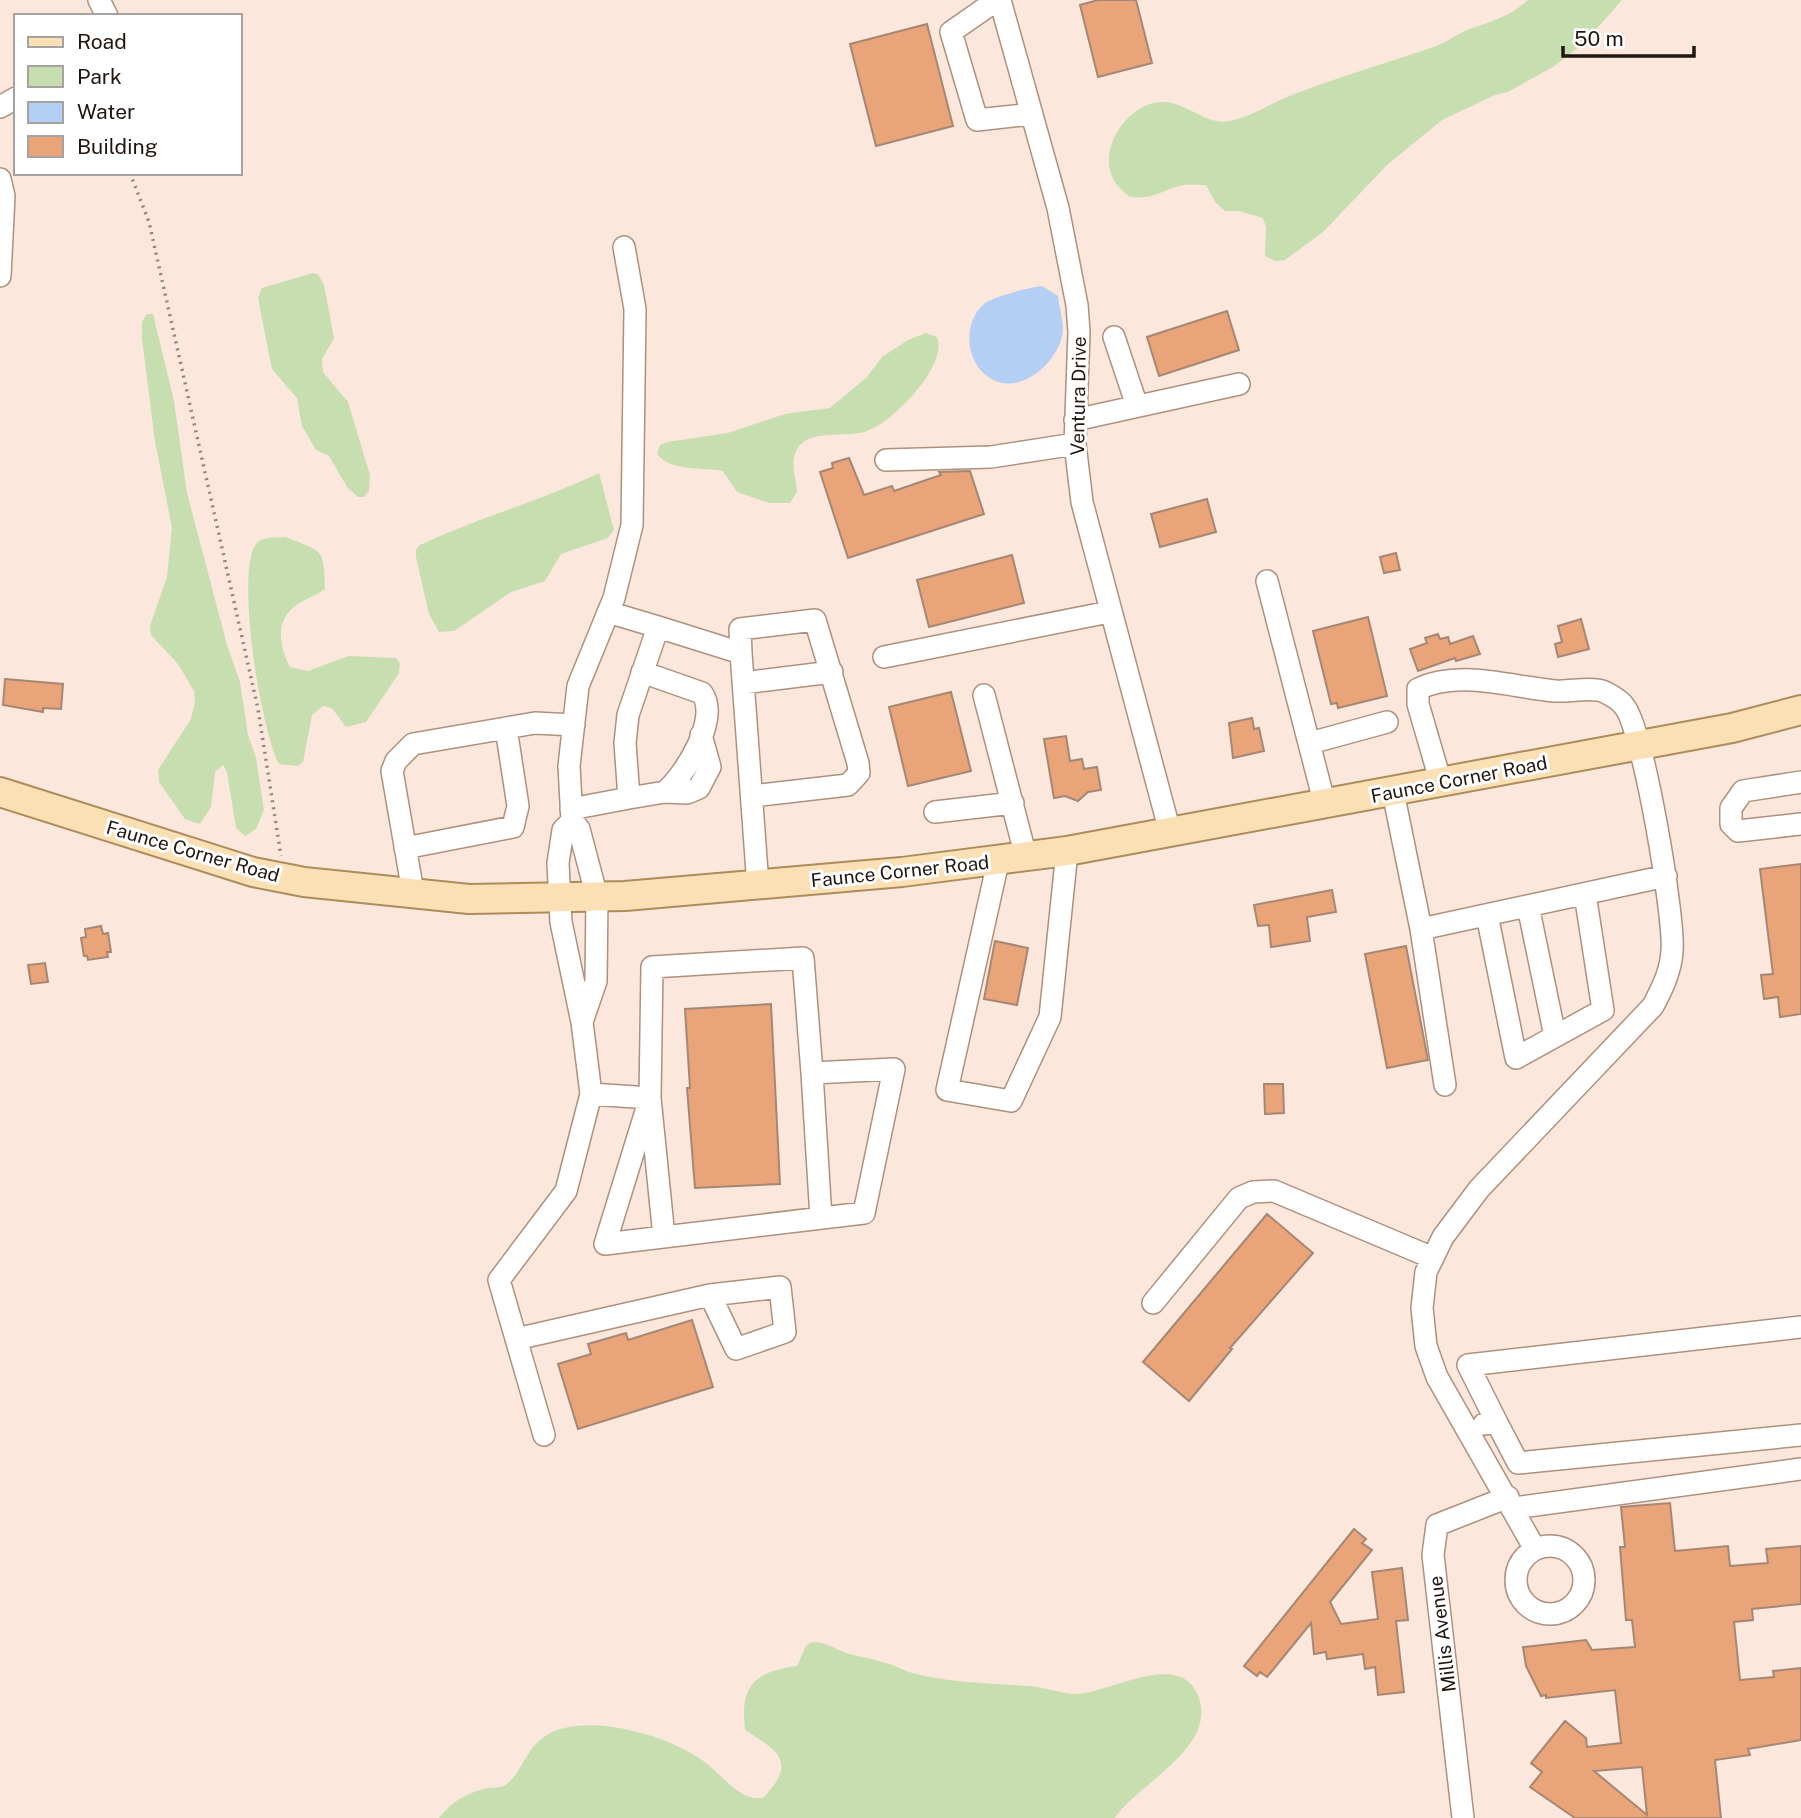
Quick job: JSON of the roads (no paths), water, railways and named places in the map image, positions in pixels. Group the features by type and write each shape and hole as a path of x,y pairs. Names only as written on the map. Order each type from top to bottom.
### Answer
{"main road":[{"name":"Faunce Corner Road","path":"0,792 253,872 285,878 469,899 597,897 758,886 998,862 1325,805 1732,728 1801,710"}],"street":[{"name":"Ventura Drive","path":"998,0 1058,208 1077,305 1079,332 1075,443 1082,502 1109,612 1170,832"},
{"path":"998,0 951,32 977,120 1032,114"},
{"path":"0,179 4,196 0,276"},
{"path":"582,1022 596,981 597,897 579,829 571,815 569,766 579,686 608,612 632,525 635,309 624,247"},
{"path":"1114,337 1137,406"},
{"path":"1075,420 1239,384"},
{"path":"886,460 991,457 1075,443"},
{"path":"1267,581 1325,805"},
{"path":"608,612 741,653"},
{"path":"884,657 1109,612"},
{"path":"752,796 848,785 855,781 859,773 819,626 815,620 740,629 758,886"},
{"path":"629,798 625,743 628,715 658,627"},
{"path":"544,1435 499,1280 566,1191 591,1094 582,1022 561,922 558,863 563,830 571,815 629,798 665,792 680,778 701,735 708,705 702,693 642,672"},
{"path":"743,683 832,672"},
{"path":"1441,783 1418,704 1418,689 1433,682 1462,680 1558,691 1600,690 1625,706 1639,745 1666,876 1672,919 1672,953 1665,984 1653,1006 1479,1189 1443,1237 1426,1272 1422,1308 1426,1346 1437,1377 1511,1502 1535,1549"},
{"path":"984,695 1026,857"},
{"path":"1310,743 1387,722"},
{"path":"412,892 392,771 406,749 413,744 535,723 574,725"},
{"path":"405,848 513,827 518,806 506,728"},
{"path":"1801,782 1743,791 1731,808 1731,824 1738,831 1801,824"},
{"path":"1393,792 1420,929 1445,1084"},
{"path":"935,812 1013,803"},
{"path":"998,862 947,1090 1011,1101 1050,1017 1067,851"},
{"path":"1420,929 1666,876"},
{"path":"1486,915 1516,1058 1603,1010 1585,894"},
{"path":"1528,906 1555,1036"},
{"path":"664,1237 650,1098 652,967 803,958 821,1218"},
{"path":"650,1098 605,1244 864,1213 894,1069 812,1073"},
{"path":"591,1094 650,1098"},
{"path":"1153,1303 1239,1198 1253,1192 1274,1191 1433,1258"},
{"path":"516,1339 710,1295"},
{"path":"1801,1327 1468,1365 1518,1463 1801,1435"},
{"path":"1468,1427 1496,1421"},
{"path":"1511,1502 1801,1469"},
{"name":"Millis Avenue","path":"1463,1818 1433,1555 1437,1525 1511,1502"}],"water":[{"path":"1042,286 1058,296 1063,329 1056,352 1038,372 1026,379 1002,383 990,378 975,363 971,353 970,331 978,311 985,303 996,298"}]}
